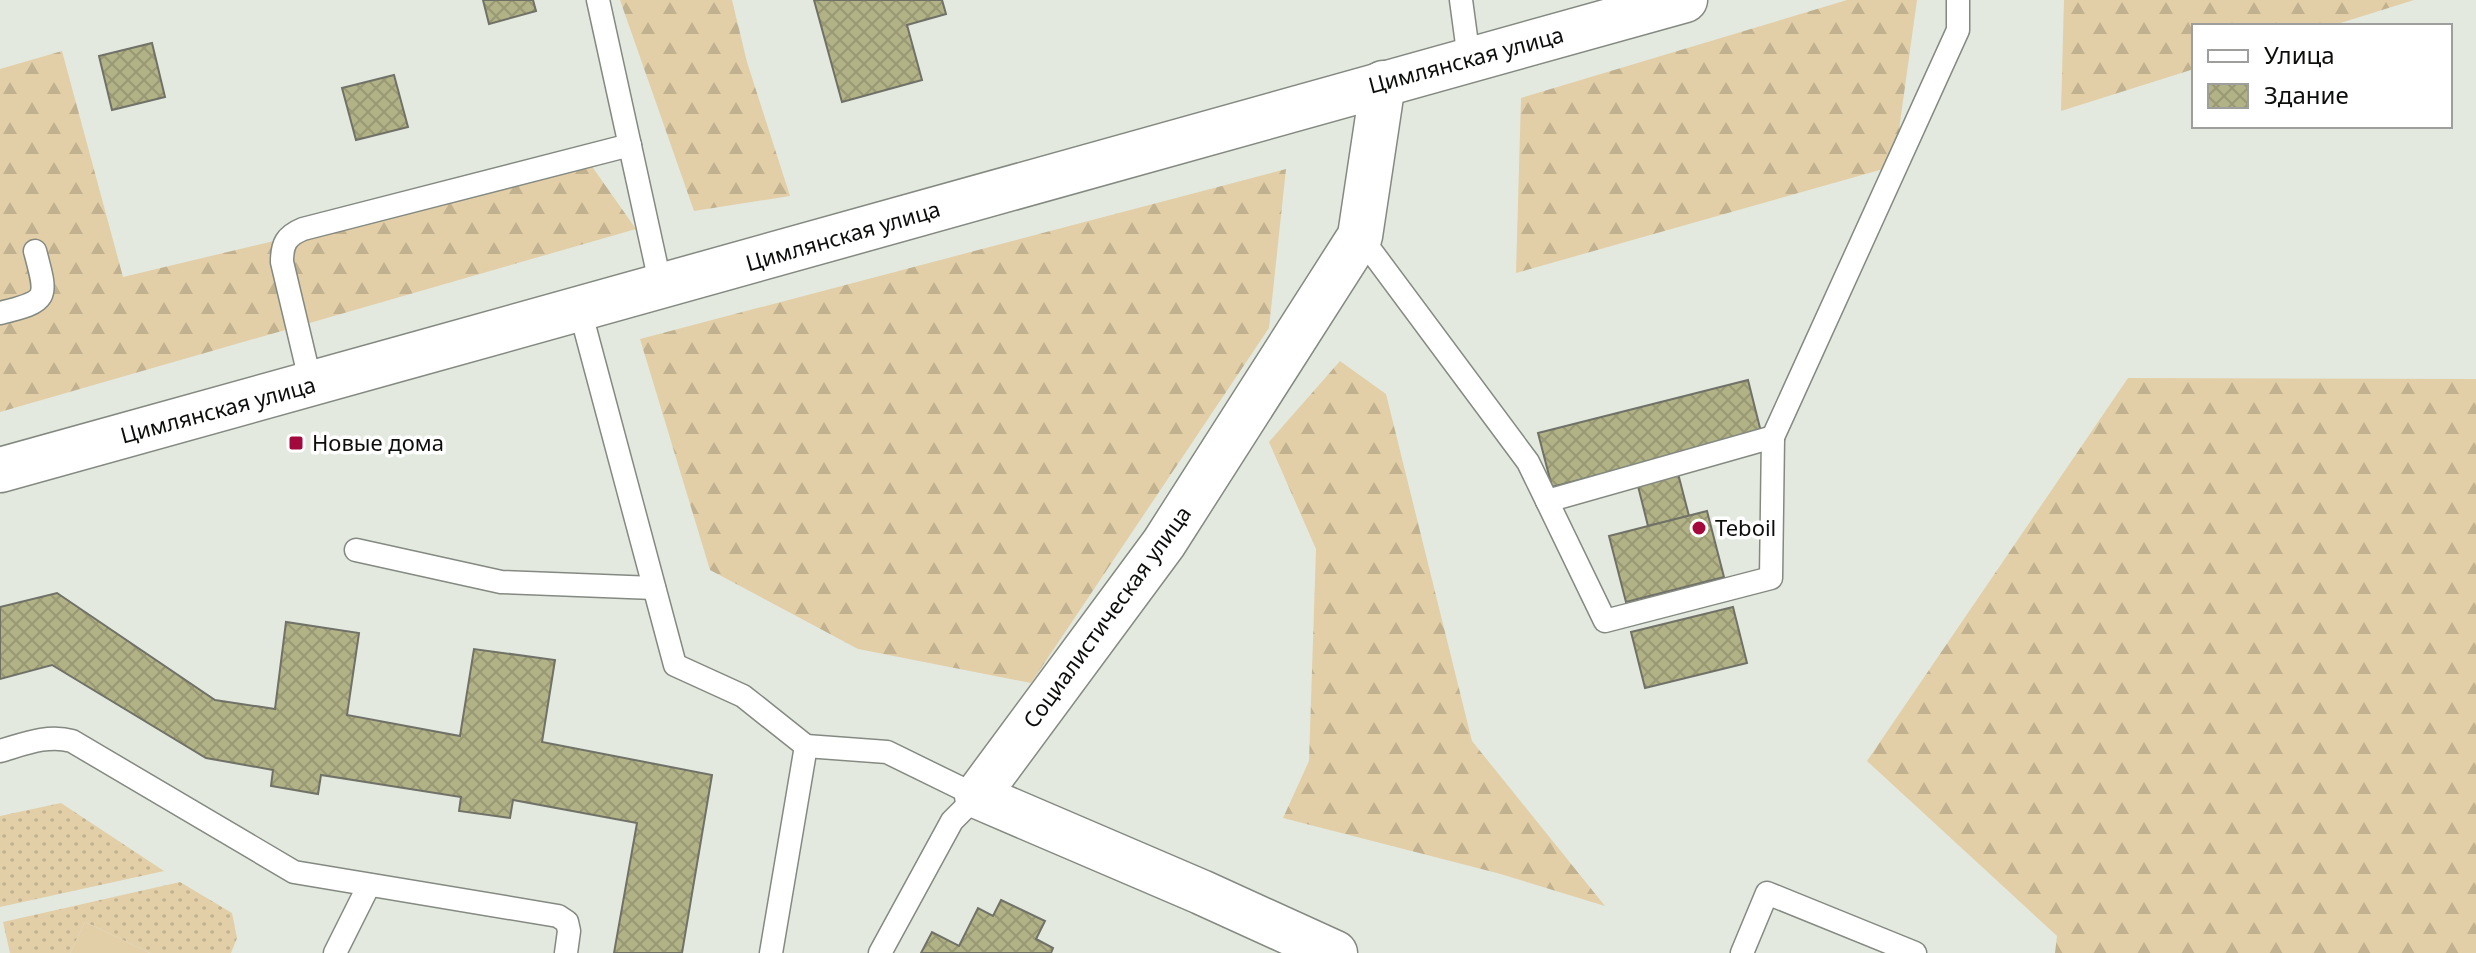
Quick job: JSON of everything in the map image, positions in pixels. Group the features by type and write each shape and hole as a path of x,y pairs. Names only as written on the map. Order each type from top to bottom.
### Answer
{"main road":[{"name":"Цимлянская улица","path":"0,470 1685,0"},
{"name":"Социалистическая улица","path":"977,796 1164,543 1360,236 1383,83"},
{"path":"977,796 1335,953"}],"lane":[{"path":"598,0 661,287"},
{"path":"1461,0 1469,59"},
{"path":"1360,236 1528,462 1605,621 1771,578 1773,437 1958,30 1958,0"},
{"path":"311,384 282,262 282,248 289,235 630,145"},
{"path":"0,313 39,301 43,282 35,251"},
{"path":"580,310 675,665 743,696 806,746 887,752 977,796 952,821 880,953"},
{"path":"1547,501 1773,437"},
{"path":"356,550 501,582 654,588"},
{"path":"0,751 48,738 60,737 72,741 281,865 308,875 558,916 567,922 569,931 566,953"},
{"path":"771,953 806,746"},
{"path":"335,953 369,885"},
{"path":"1742,953 1767,893 1915,953"}],"green space":[{"path":"620,0 732,0 747,62 790,196 694,211"},
{"path":"1847,0 1917,0 1894,166 1516,273 1521,98"},
{"path":"2064,0 2414,0 2337,24 2192,24 2192,70 2061,111"},
{"path":"62,51 123,277 591,165 636,229 0,412 0,69"},
{"path":"1286,169 1269,328 1031,683 858,649 710,570 640,339"},
{"path":"1340,361 1386,394 1472,741 1605,906 1497,873 1283,818 1309,761 1316,549 1269,442"},
{"path":"2128,378 2476,379 2476,953 2055,953 2057,936 1867,761"},
{"path":"61,803 164,871 0,907 0,816"},
{"path":"180,882 232,913 237,938 231,953 150,953 85,922 70,953 10,953 3,922"},
{"path":"85,922 150,953 70,953"}],"building":[{"path":"483,0 533,0 536,11 489,24"},
{"path":"814,0 942,0 946,14 907,25 922,80 842,102"},
{"path":"152,43 165,97 112,110 99,56"},
{"path":"394,75 408,127 356,140 342,88"},
{"path":"1748,380 1761,432 1673,454 1689,516 1648,526 1633,466 1552,487 1538,433"},
{"path":"1707,511 1724,577 1626,602 1609,536"},
{"path":"57,593 215,700 275,709 286,622 359,633 347,715 460,736 474,649 555,660 542,742 712,775 682,953 614,953 637,823 513,800 510,818 459,811 461,797 321,775 318,794 271,786 273,770 206,758 52,665 0,679 0,607"},
{"path":"1733,607 1747,663 1645,688 1631,632"},
{"path":"1001,900 1045,921 1036,939 1053,948 1051,953 921,953 932,932 959,946 978,908 993,916"}],"place":[{"name":"Новые дома","path":"296,443"},
{"name":"Teboil","path":"1699,528"}]}
